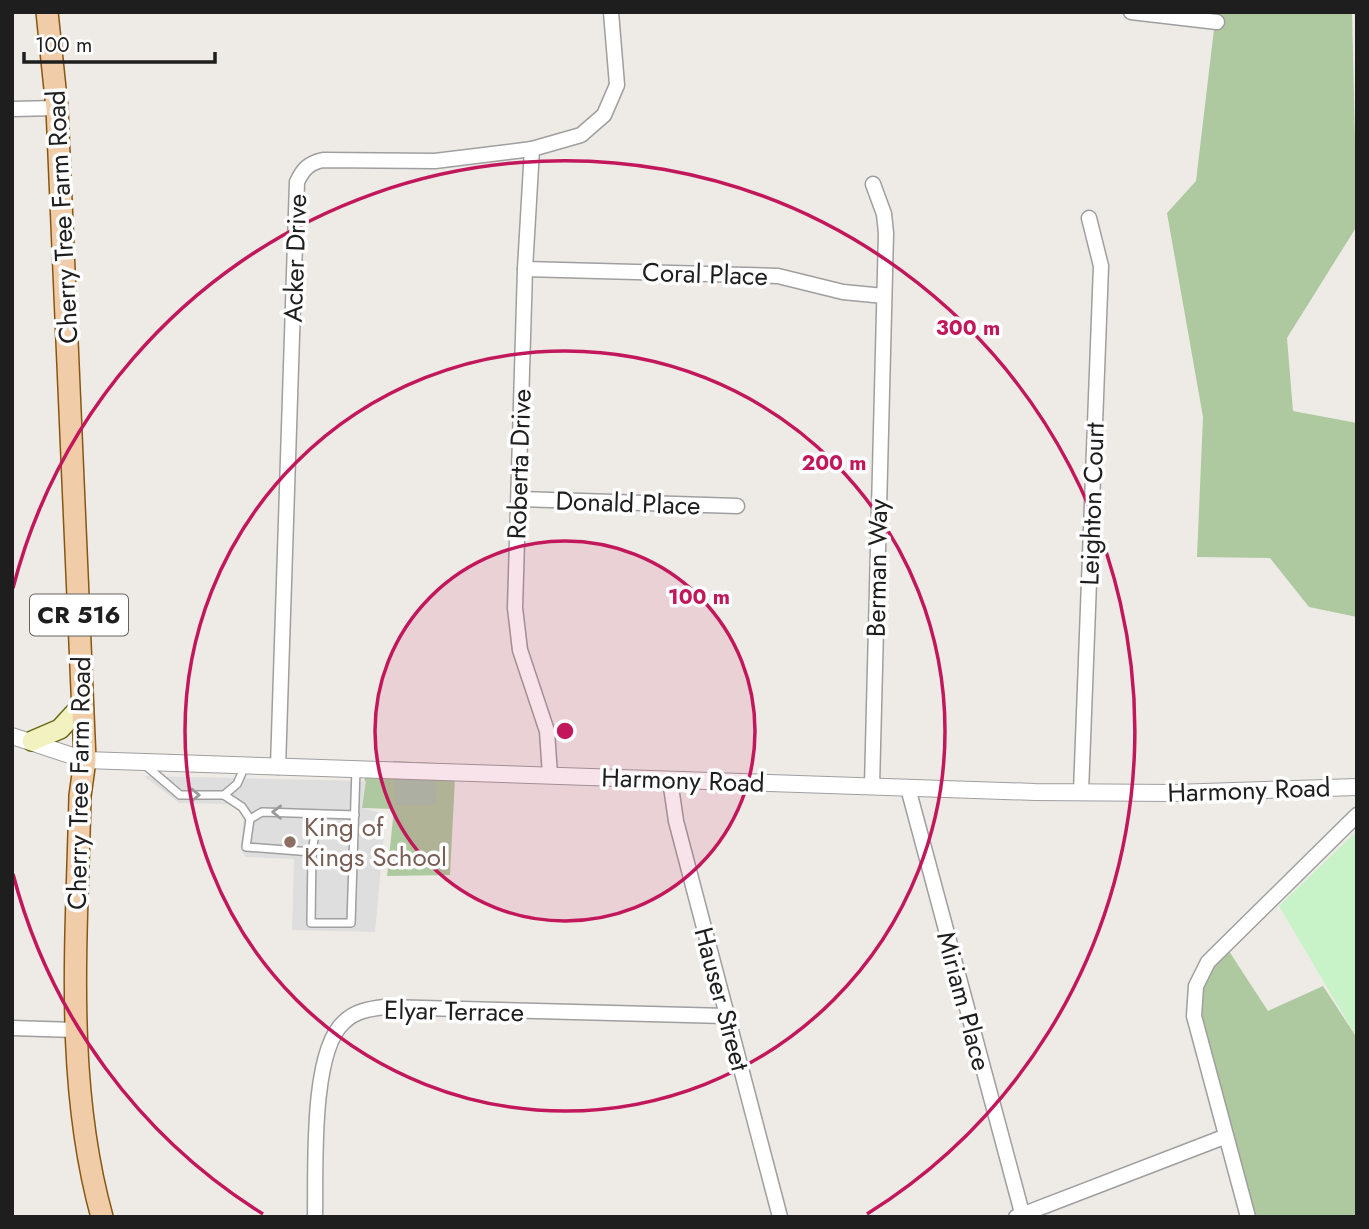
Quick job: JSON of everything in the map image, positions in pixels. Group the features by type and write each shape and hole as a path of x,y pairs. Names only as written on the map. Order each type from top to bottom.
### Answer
{"main road":[{"name":"Cherry Tree Farm Road","path":"47,12 57,108 85,760 80,796 75,1030 82,1125 102,1217"},
{"path":"32,741 60,729 83,704"}],"street":[{"name":"Acker Drive","path":"278,767 297,182 307,166 323,160 435,161 532,149 581,135 604,115 617,85 611,12"},
{"path":"1131,12 1217,22"},
{"path":"12,109 57,108"},
{"name":"Roberta Drive","path":"532,149 525,269 515,624 520,650 547,731 550,775"},
{"name":"Berman Way","path":"872,786 886,223 873,184"},
{"name":"Leighton Court","path":"1081,792 1101,266 1089,218"},
{"name":"Coral Place","path":"525,269 778,276 843,292 884,296"},
{"name":"Donald Place","path":"520,499 737,506"},
{"name":"Harmony Road","path":"12,736 85,760 1081,792 1174,793 1357,787"},
{"name":"Hauser Street","path":"670,780 676,821 780,1217"},
{"name":"Miriam Place","path":"908,788 1019,1215"},
{"path":"1248,1217 1224,1137 1194,1016 1194,996 1200,973 1257,910 1273,899 1357,815"},
{"name":"Elyar Terrace","path":"314,1217 322,1067 336,1031 354,1014 384,1007 726,1016"},
{"path":"12,1028 75,1030"},
{"path":"1019,1215 1224,1137"}],"lane":[{"path":"142,762 180,796 225,796 242,807 250,819 246,847 312,852"},
{"path":"225,796 237,783 245,766"},
{"path":"318,814 312,852 311,923 351,923 356,769"},
{"path":"250,819 262,812 355,815"}],"green space":[{"path":"1216,12 1352,12 1357,226 1287,338 1293,411 1357,423 1357,617 1309,607 1270,558 1197,557 1203,417 1167,213 1196,181"},
{"path":"393,761 435,763 436,805 396,805"},
{"path":"365,775 455,778 450,875 387,876 394,809 362,808"},
{"path":"1357,831 1357,1038 1279,906"},
{"path":"1223,942 1268,1011 1323,986 1357,1038 1357,1217 1248,1217 1194,979"}],"shaded area":[{"path":"144,776 366,781 362,808 386,814 375,932 292,930 294,859 246,857 241,850 244,811 228,804 179,803"}],"place":[{"name":"King of Kings School","path":"290,842"}]}
